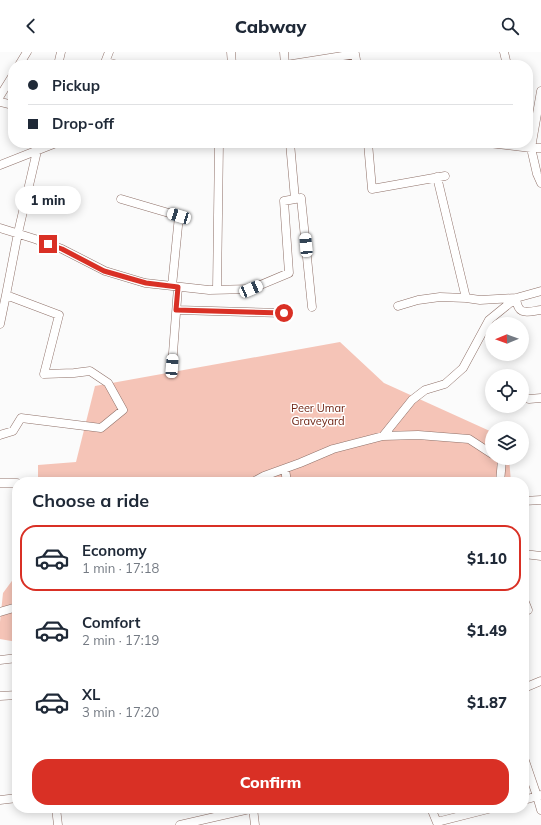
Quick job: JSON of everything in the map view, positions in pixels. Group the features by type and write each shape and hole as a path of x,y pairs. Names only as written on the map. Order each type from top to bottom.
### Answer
{"street":[{"path":"315,60 356,53"},
{"path":"0,96 8,83"},
{"path":"533,125 541,91"},
{"path":"0,165 43,148"},
{"path":"217,290 218,148"},
{"path":"290,148 295,199"},
{"path":"368,148 372,189 441,177 466,298"},
{"path":"529,148 541,183"},
{"path":"0,324 18,233 37,151"},
{"path":"121,198 179,216 175,287 176,310 172,366"},
{"path":"0,228 62,249 104,271 146,283 209,290 251,289 289,273 284,201 301,198 312,307"},
{"path":"398,306 418,300 440,297 480,300 516,298 541,291"},
{"path":"0,434 13,431 21,418 101,428 123,410 108,383 90,371 44,374 58,315 6,295"},
{"path":"516,298 517,305 523,312 541,310"},
{"path":"383,436 412,400 425,390 446,384 463,368 490,320 516,298"},
{"path":"176,310 284,313"},
{"path":"529,399 541,398"},
{"path":"262,477 333,449 383,436 418,435 469,439 485,449"},
{"path":"500,477 502,465"},
{"path":"285,469 286,477"},
{"path":"0,483 12,483"},
{"path":"529,501 541,500"},
{"path":"529,555 541,556"},
{"path":"0,612 12,608"},
{"path":"0,660 12,659"},
{"path":"529,686 541,681"},
{"path":"0,696 12,695"},
{"path":"529,771 539,796 541,810"},
{"path":"529,799 539,796"},
{"path":"0,800 12,799"},
{"path":"57,813 58,825"},
{"path":"180,825 221,813"},
{"path":"254,813 255,825"},
{"path":"433,813 438,824 475,813"}],"green space":[{"name":"Peer Umar Graveyard","path":"340,342 384,383 485,429 485,465 510,465 511,477 38,477 38,465 76,462 95,386"},
{"path":"12,581 12,641 0,639 3,593"}],"route":[{"path":"48,244 62,249 104,271 146,283 178,287 176,310 284,313"}]}
